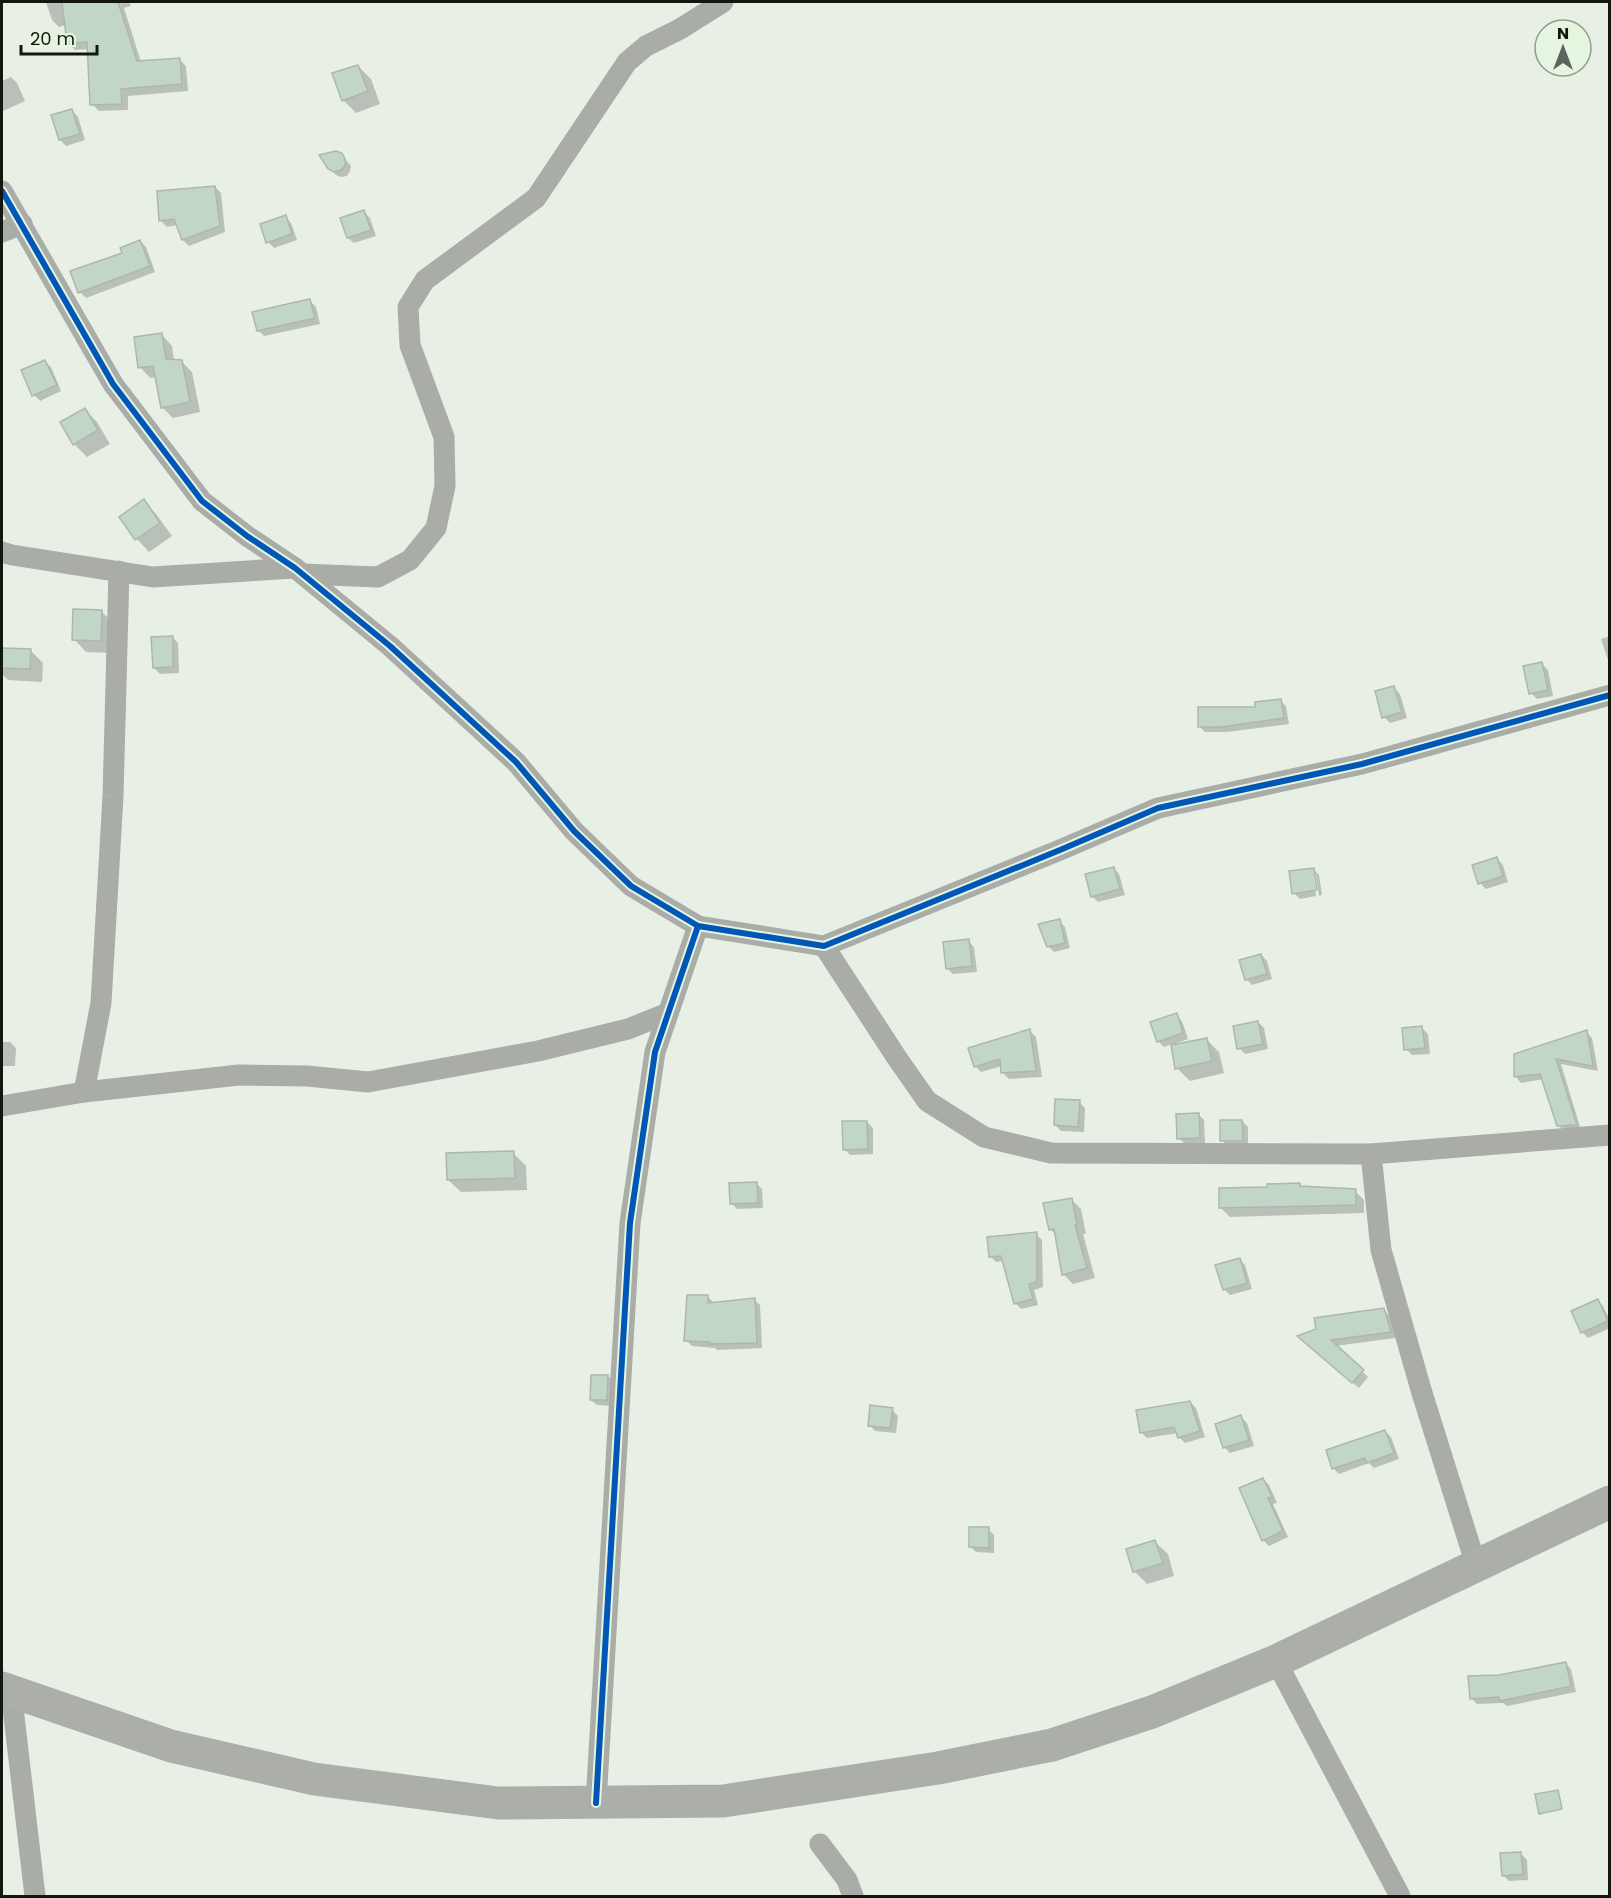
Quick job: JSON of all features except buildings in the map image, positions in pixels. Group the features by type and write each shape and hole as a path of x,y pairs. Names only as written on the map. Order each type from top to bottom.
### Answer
{"main road":[{"path":"6,1689 171,1746 314,1779 498,1803 723,1801 938,1768 1052,1745 1152,1712 1276,1661 1610,1502"}],"street":[{"path":"2,552 153,577 299,571 378,577 410,560 436,528 445,486 444,437 410,345 408,307 425,280 536,198 627,62 646,46 680,29 723,2"},
{"path":"2,191 113,384 202,501 247,536 299,571 390,646 516,762 574,831 631,886 698,926 824,946 1158,808 1362,764 1610,695"},
{"path":"2,232 22,224"},
{"path":"84,1092 101,1004 113,796 119,572"},
{"path":"596,1803 630,1223 655,1052 698,926"},
{"path":"824,946 927,1101 984,1137 1051,1154 1371,1154 1610,1135"},
{"path":"2,1106 84,1092 239,1076 307,1076 368,1082 538,1051 628,1029 668,1013"},
{"path":"1371,1154 1381,1250 1422,1393 1476,1565"},
{"path":"1276,1661 1400,1896"},
{"path":"6,1689 35,1896"},
{"path":"820,1844 847,1880 852,1896"}],"cycle path":[{"path":"2,191 113,384 202,501 247,536 295,568 390,646 516,762 574,831 631,886 698,926 824,946 1158,808 1362,764 1610,695"},
{"path":"596,1803 630,1223 655,1052 698,926"}]}
